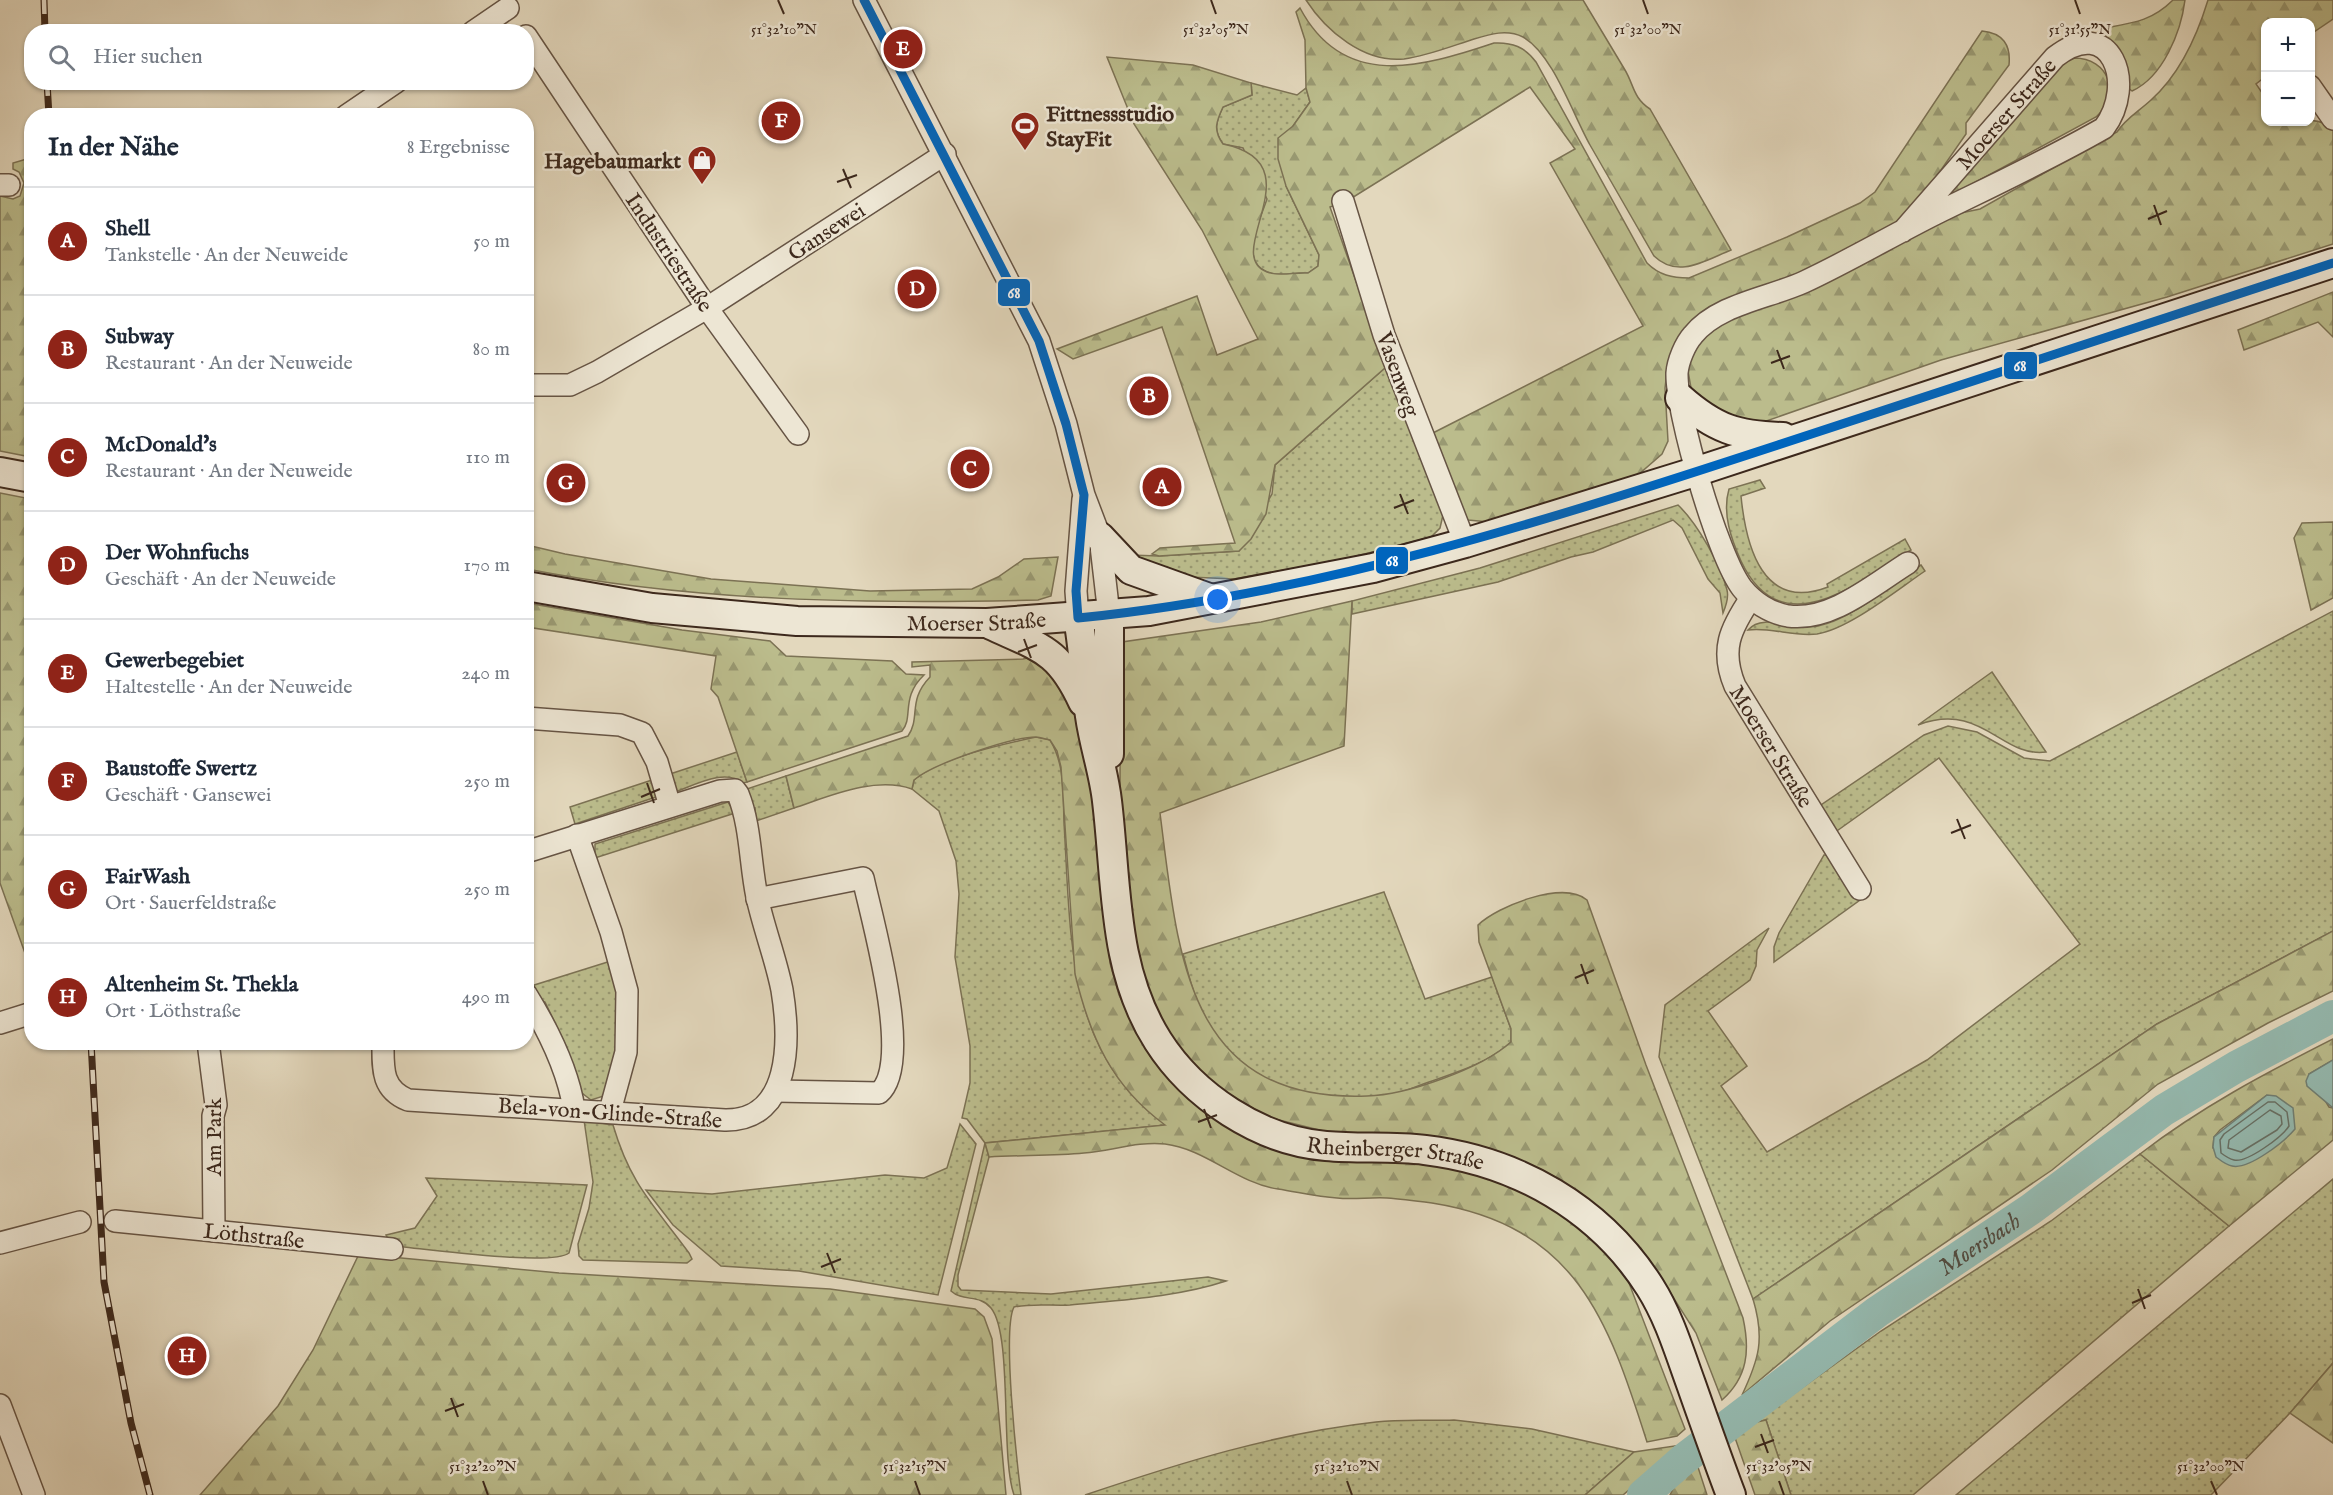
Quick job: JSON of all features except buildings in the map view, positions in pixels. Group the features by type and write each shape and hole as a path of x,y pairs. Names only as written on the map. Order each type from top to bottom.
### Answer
{"main road":[{"name":"Moerser Straße","path":"534,587 652,608 764,619 896,624 987,623 1149,611 1373,568 1465,543 1698,471 2333,263"},
{"path":"1680,398 1702,418 1720,428 1753,436 1800,437"},
{"path":"1100,537 1131,570 1211,599"},
{"name":"Rheinberger Straße","path":"1109,615 1111,639 1107,798 1121,950 1143,1014 1177,1068 1223,1107 1275,1135 1322,1146 1423,1150 1461,1156 1494,1164 1544,1186 1577,1208 1609,1237 1650,1287 1672,1330 1731,1495"},
{"name":"Rheinberger Straße","path":"1078,618 1090,718 1107,798"},
{"path":"987,623 1051,654 1070,674 1090,718"}],"street":[{"path":"864,0 1039,341 1066,424 1084,495 1100,537 1109,615"},
{"path":"482,24 505,4 519,24"},
{"name":"Moerser Straße","path":"1903,231 2055,57 2077,43 2089,42 2103,48 2114,60 2120,81 2119,97 2114,114 2104,128 1801,284 1727,309 1694,333 1684,349 1677,372 1680,398 1698,471 1722,550 1732,573 1751,598 1770,611 1789,616 1822,613 1908,562"},
{"name":"Industriestraße","path":"534,48 707,309 798,434"},
{"path":"358,108 384,90"},
{"path":"2315,94 2333,119"},
{"name":"Gansewei","path":"534,385 570,385 597,372 707,309 945,154"},
{"name":"Vasenweg","path":"1343,201 1384,334 1465,543"},
{"path":"1078,618 1076,591 1084,495"},
{"name":"Moerser Straße","path":"1751,598 1736,620 1725,652 1728,669 1735,686 1860,889"},
{"path":"534,719 620,725 642,733 657,762 670,806 534,849"},
{"name":"Bela-von-Glinde-Straße","path":"383,1050 383,1068 387,1083 395,1094 408,1100 743,1120 764,1107 776,1091 786,1065 782,991 757,899 742,802 735,790 720,791 670,806"},
{"path":"577,836 611,932 627,991 626,1052 610,1112"},
{"path":"757,899 863,878 893,1030 893,1062 886,1087 879,1093 776,1091"},
{"path":"534,1009 554,1047 572,1094 574,1109"},
{"path":"0,1023 24,1015"},
{"name":"Am Park","path":"209,1050 216,1105 213,1116 213,1231"},
{"name":"Löthstraße","path":"115,1221 392,1249"},
{"path":"0,1243 80,1222"},
{"path":"0,1405 34,1495"}],"green space":[{"path":"1306,0 1583,0 1625,70 1637,96 1650,109 1731,250 1701,263 1682,267 1663,263 1654,256 1590,145 1553,71 1534,45 1523,37 1511,33 1492,34 1422,56 1389,59 1375,56 1348,43 1324,23"},
{"path":"2173,0 2185,0 2175,39 2153,75 2132,91 2127,87 2120,52 2104,35 2105,28 2150,17"},
{"path":"2208,0 2333,0 2333,19 2315,31 2315,18 2261,18 2261,80 2256,84 2261,91 2261,126 2315,126 2315,121 2333,130 2333,244 2167,297 1941,360 1749,427 1697,403 1688,371 1691,353 1718,323 1828,282 1956,214 1980,209 2117,132 2170,79 2193,41"},
{"path":"1300,8 1318,34 1339,52 1362,62 1386,66 1413,64 1467,52 1494,43 1507,43 1523,49 1536,62 1647,263 1661,273 1683,278 1689,278 1787,237 1860,203 1875,192 1982,31 1995,34 2004,41 2009,52 2009,65 1966,123 1966,134 1916,206 1902,220 1822,266 1726,302 1668,364 1665,388 1668,441 1662,454 1639,474 1489,522 1468,520 1456,513 1431,434 1643,326 1550,163 1575,149 1530,87 1347,201 1330,207 1386,367 1275,465 1266,514 1251,539 1239,551 1159,556 1152,554 1160,548 1235,543 1162,327 1073,359 1057,349 1197,296 1217,355 1258,339 1202,230 1134,124 1107,57 1193,65 1251,83 1252,95 1223,107 1217,126 1223,144 1250,154 1263,169 1266,188 1254,247 1256,262 1267,272 1308,273 1318,266 1319,255 1286,186 1278,159 1278,138 1293,126 1310,102 1306,88 1305,40 1296,12"},
{"path":"2074,58 2096,64 2108,79 2110,89 2108,98 2104,108 2096,117 1952,195 1947,193 2056,66"},
{"path":"1251,83 1297,95 1306,88 1310,102 1293,126 1286,186 1319,255 1318,266 1308,273 1275,274 1263,270 1256,263 1253,254 1255,231 1267,199 1243,148 1223,144 1217,126 1223,107 1252,95"},
{"path":"24,160 24,183 19,172 13,169 13,163"},
{"path":"24,183 24,456 0,451 0,196 13,199 20,196"},
{"path":"2333,292 2333,337 2318,322 2244,350 2238,330"},
{"path":"1386,367 1443,515 1440,528 1431,537 1345,559 1234,579 1166,576 1132,555 1159,556 1239,551 1272,494 1275,465"},
{"path":"1760,480 1765,488 1741,496 1748,535 1762,570 1773,583 1788,590 1806,592 1828,587 1827,584 1905,539 1911,550 1844,591 1821,600 1798,604 1777,600 1758,587 1741,561 1727,517 1729,489"},
{"path":"0,493 24,498 24,950 0,883"},
{"path":"1678,505 1700,533 1724,580 1728,593 1723,613 1720,593 1708,579 1682,528 1673,520 1593,552 1571,557 1498,582 1352,614 1352,601 1480,568"},
{"path":"2333,522 2333,598 2311,610 2294,538 2302,523"},
{"path":"534,547 711,579 870,591 972,589 998,577 1024,559 1058,557 1051,596 1038,600 845,601 717,594 590,580 534,570"},
{"path":"1921,565 1925,571 1858,617 1830,631 1808,635 1748,630 1762,622 1809,627 1831,622 1857,609"},
{"path":"1352,601 1344,746 1160,813 1174,917 1185,966 1202,1010 1226,1046 1260,1074 1307,1092 1367,1096 1422,1086 1463,1071 1498,1052 1511,1042 1511,1029 1479,942 1478,925 1515,903 1547,894 1563,893 1587,900 1646,1065 1743,1318 1746,1341 1745,1362 1737,1382 1722,1400 1696,1333 1657,1272 1576,1194 1271,1118 1235,1098 1202,1074 1183,1054 1157,1014 1140,966 1129,913 1122,857 1120,743 1122,642 1261,622"},
{"path":"534,604 682,630 770,641 786,656 892,661 906,674 924,675 912,691 907,720 902,731 747,782 718,697 711,689 716,656 534,628"},
{"path":"2333,611 2333,931 2157,1024 1753,1299 1659,1057 1665,1005 1769,928 1757,950 1756,966 1750,980 1708,1011 1747,1066 1721,1086 1767,1152 1927,1060 2080,944 1939,758 1834,833 1818,807 1924,735 1948,726 1977,732 2024,758 2050,761"},
{"path":"1037,656 1076,695 1092,793 1110,963 1119,995 1150,1056 1180,1091 1234,1130 1325,1159 1453,1166 1489,1176 1557,1210 1599,1243 1629,1283 1685,1429 1677,1436 1647,1442 1617,1356 1600,1318 1579,1285 1553,1256 1521,1233 1481,1215 1432,1203 1387,1198 1349,1199 1315,1196 1263,1186 1194,1152 1165,1144 1135,1145 1072,1154 989,1157 985,1143 1165,1125 1131,1094 1117,1077 1096,1039 1081,997 1075,974 1061,767 1057,751 1050,740 1039,737 1009,741 973,752 937,767 914,780 912,789 898,786 868,786 837,793 794,808 786,776 908,736 914,722 916,701 930,677 930,665 912,667 912,662 1023,659"},
{"path":"1992,672 2046,752 2030,752 2016,747 1975,725 1959,720 1940,720 1918,725"},
{"path":"1036,737 1050,740 1061,769 1073,949 1080,989 1091,1028 1108,1063 1133,1096 1166,1125 985,1143 967,1119 962,1118 970,1083 970,1046 955,957 959,894 956,861 939,811 912,789 914,780 939,765 972,753"},
{"path":"737,752 747,782 719,777 675,792 667,775"},
{"path":"786,776 794,808 756,821 755,808 750,809 747,789"},
{"path":"652,780 656,797 575,824 570,807"},
{"path":"728,802 735,813 595,858 595,844"},
{"path":"1824,855 1831,855 1860,900 1774,962 1774,947 1779,933"},
{"path":"1384,892 1425,999 1492,977 1511,1029 1511,1042 1493,1056 1462,1070 1400,1093 1376,1097 1344,1098 1309,1094 1278,1085 1251,1070 1220,1040 1203,1016 1183,954"},
{"path":"2333,931 2333,991 2268,1023 2158,1084 2052,1170 1830,1321 1742,1395 1753,1370 1758,1348 1759,1326 1753,1299 2157,1024"},
{"path":"614,960 622,1037 607,1095 591,1100 578,1090 564,1056 566,1046 545,1002 534,995 534,985"},
{"path":"2333,1039 2333,1060 2309,1074 2329,1107 2333,1108 2333,1140 2229,1226 2140,1154 2210,1106","holes":["2267,1095 2213,1147 2214,1137 2220,1130"]},
{"path":"584,1120 613,1125 636,1180 689,1253 692,1259 687,1263 583,1260 579,1256 578,1244 589,1208 593,1182"},
{"path":"960,1124 976,1144 938,1295 799,1271 721,1266 673,1225 646,1190 712,1194 885,1175 924,1178 947,1168"},
{"path":"985,1143 989,1157 958,1275 958,1286 961,1290 1051,1294 1208,1277 1226,1281 1189,1291 1149,1297 1070,1305 1014,1307 1009,1342 1021,1495 1014,1495 1010,1477 1004,1368 998,1322 987,1304 951,1291"},
{"path":"2140,1154 2229,1226 1913,1495 1791,1495 1766,1420 1753,1423 1881,1331 2051,1221"},
{"path":"426,1178 587,1185 569,1253 557,1257 538,1258 485,1256 392,1246 386,1235 415,1228 437,1196"},
{"path":"2333,1179 2333,1363 2290,1413 2211,1495 1956,1495"},
{"path":"359,1254 559,1273 830,1289 975,1309 984,1317 992,1339 1006,1495 200,1495 278,1406 313,1350"},
{"path":"2333,1363 2333,1443 2290,1413"},
{"path":"1454,1420 1532,1429 1634,1452 1585,1495 1085,1495 1192,1461 1265,1441 1386,1421"},
{"path":"1766,1420 1791,1495 1755,1495 1733,1432 1739,1426"},
{"path":"1681,1445 1623,1495 1585,1495 1634,1452"},
{"path":"1696,1461 1707,1495 1670,1495 1680,1475"}],"water":[{"path":"2333,1060 2333,1108 2307,1086 2306,1081 2309,1074"},
{"path":"2267,1095 2276,1096 2293,1108 2295,1129 2275,1147 2248,1164 2232,1166 2225,1164 2216,1157 2213,1147 2214,1137"}],"waterway":[{"name":"Moersbach","path":"1643,1495 1684,1459 1877,1312 2031,1209 2164,1110 2236,1067 2333,1016"}],"railway":[{"path":"44,0 45,24"},
{"path":"47,90 49,108"},
{"path":"91,1050 104,1282 131,1423 150,1495"}],"transit line":[{"name":"68","path":"864,0 1039,341 1066,424 1084,495 1076,591 1078,618 1168,607 1257,591 1432,551 1692,473 2333,263"}],"place":[{"name":"Gewerbegebiet","path":"903,49"},
{"name":"Baustoffe Swertz","path":"781,121"},
{"name":"Fittnessstudio StayFit","path":"1025,152"},
{"name":"Hagebaumarkt","path":"702,186"},
{"name":"Der Wohnfuchs","path":"917,289"},
{"name":"Subway","path":"1149,396"},
{"name":"McDonald's","path":"970,469"},
{"name":"FairWash","path":"566,483"},
{"name":"Shell","path":"1162,487"},
{"name":"Altenheim St. Thekla","path":"187,1356"}]}
